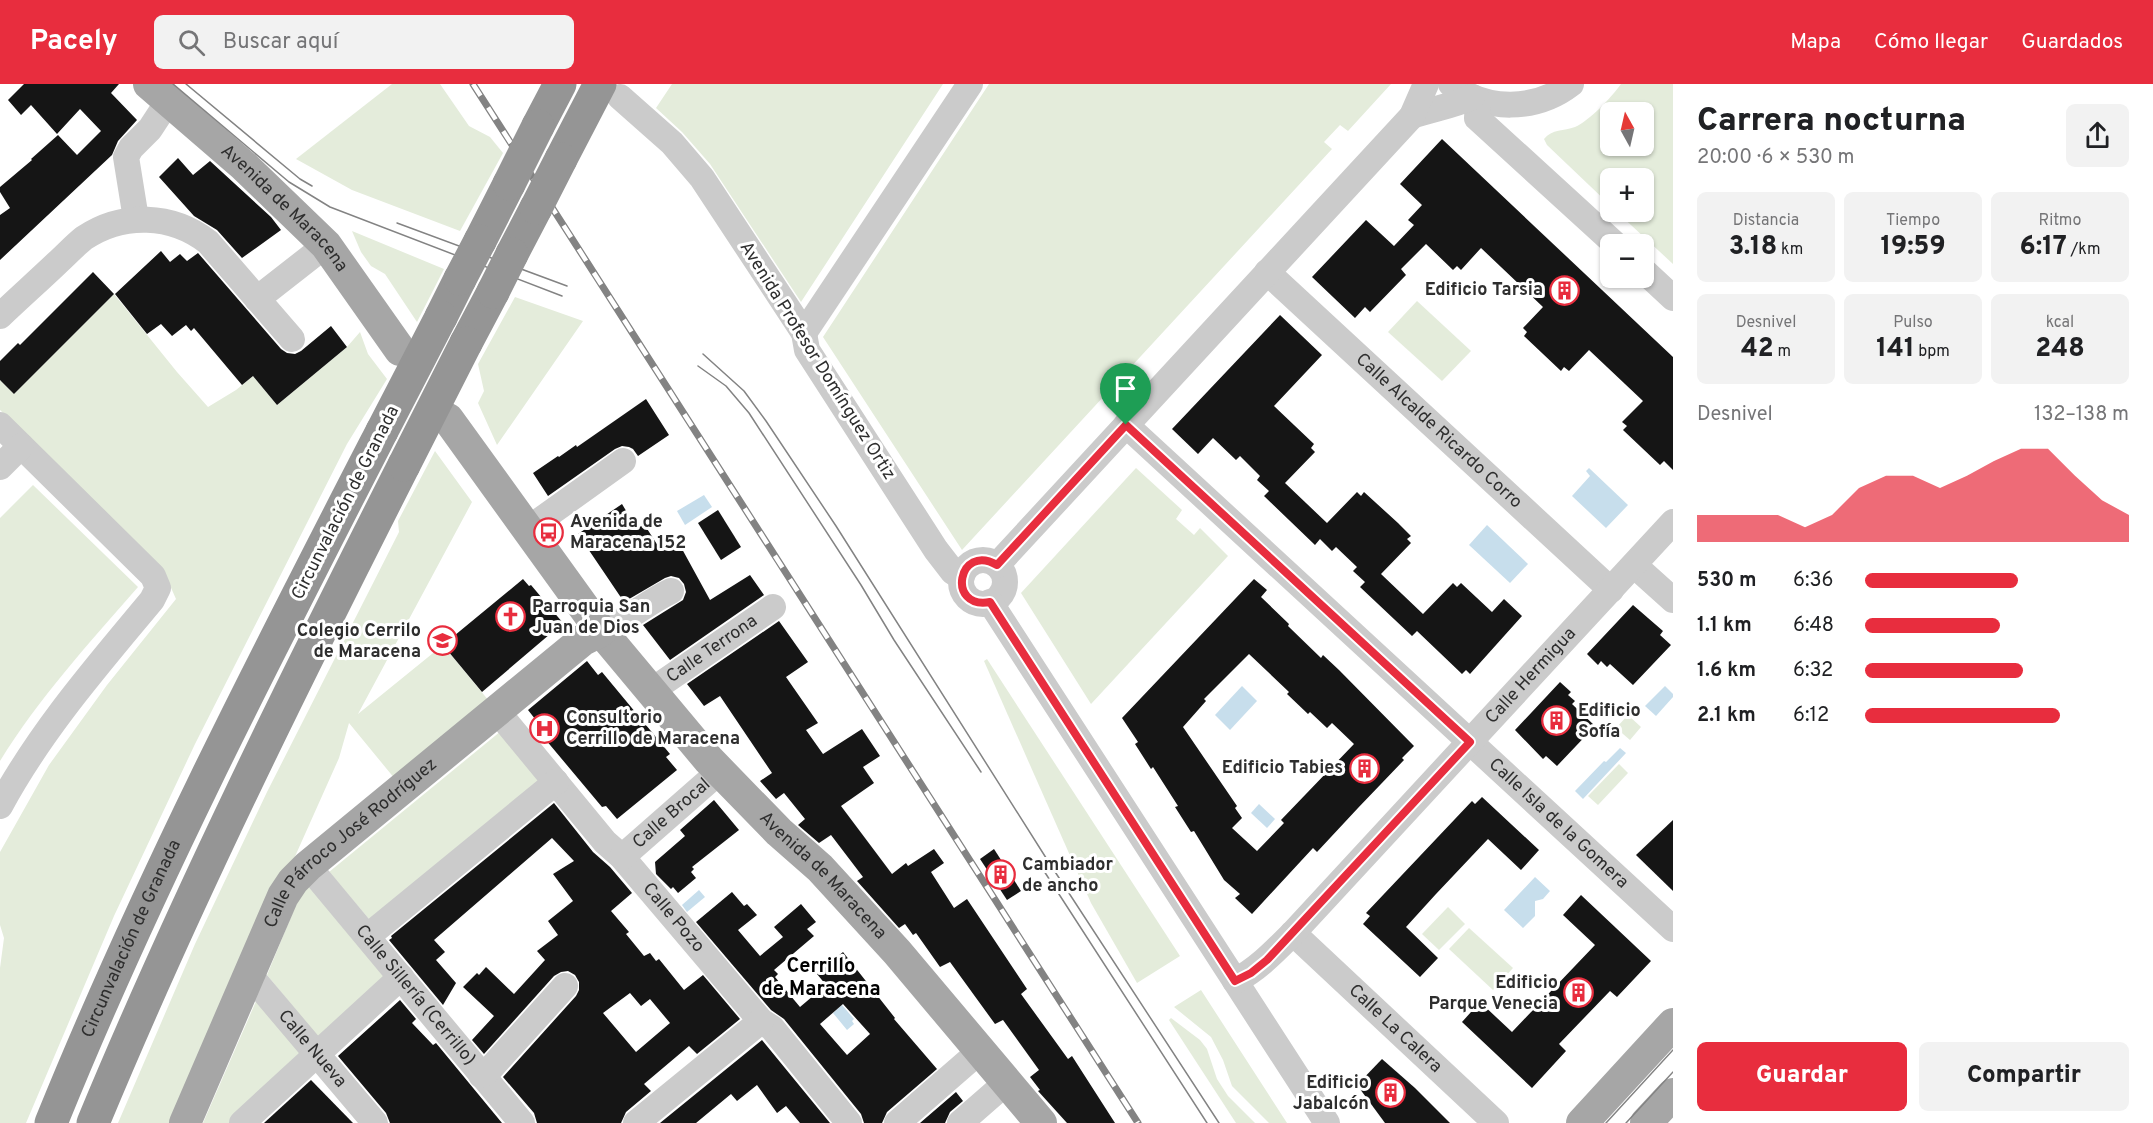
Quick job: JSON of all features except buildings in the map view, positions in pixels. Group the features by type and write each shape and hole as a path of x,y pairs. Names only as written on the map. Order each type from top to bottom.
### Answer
{"highway":[{"name":"Circunvalación de Granada","path":"93,1123 170,945 259,753 567,147 610,90"},
{"name":"Circunvalación de Granada","path":"51,1123 134,932 231,728 550,104"}],"main road":[{"name":"Avenida de Maracena","path":"159,92 244,166 326,245 400,350"},
{"name":"Avenida de Maracena","path":"448,419 601,631 651,691 720,771 779,832 820,868 897,952 1041,1123"},
{"name":"Calle Párroco José Rodríguez","path":"185,1123 283,896 293,881 308,866 582,640 601,631"},
{"path":"1582,1123 1673,1024"},
{"path":"1646,1123 1673,1094"}],"street":[{"path":"804,333 970,84"},
{"path":"997,565 1412,116 1426,84"},
{"path":"1467,94 1504,105 1531,103 1559,93 1571,84"},
{"name":"Avenida Profesor Domínguez Ortiz","path":"610,90 672,143 702,178 804,333 807,350 927,537 953,572 962,576"},
{"path":"136,219 126,157 131,148 150,129 159,92"},
{"path":"1412,116 1457,104 1467,94"},
{"path":"1467,94 1477,118 1604,234"},
{"path":"0,316 83,238 111,224 136,219 158,220 178,224 195,232 208,242 292,339"},
{"path":"257,299 326,245"},
{"name":"Calle Alcalde Ricardo Corro","path":"1267,272 1611,590"},
{"path":"1654,280 1673,298"},
{"path":"0,425 153,576 158,588 152,600 72,696 18,773 0,806"},
{"name":"Calle Isla de la Gomera","path":"1126,425 1673,929"},
{"path":"0,467 21,446"},
{"path":"528,529 623,461"},
{"name":"Calle Hermigua","path":"1235,981 1251,973 1267,960 1293,933 1673,522"},
{"path":"983,560 997,565 1004,576 1004,588 996,599 990,602 977,602 966,595 961,583 962,576 970,564 983,560"},
{"path":"1634,565 1673,600"},
{"path":"601,631 618,625 671,591"},
{"path":"990,602 1327,1123"},
{"name":"Calle Terrona","path":"651,691 773,607"},
{"name":"Calle Pozo","path":"497,711 605,842 622,856 761,1021 772,1028 849,1123"},
{"name":"Calle Brocal","path":"622,856 720,771"},
{"path":"368,936 556,782"},
{"name":"Calle Sillería (Cerrillo)","path":"308,866 522,1123"},
{"name":"Calle La Calera","path":"1293,933 1496,1123"},
{"name":"Calle Nueva","path":"249,974 375,1123"},
{"path":"242,1123 401,977"},
{"path":"481,1075 491,1068 565,987"},
{"path":"636,1123 761,1021"},
{"path":"897,1123 981,1050"},
{"path":"960,1123 1007,1082"}],"green space":[{"path":"392,84 440,84 469,126 490,137 503,153 460,231 352,190 296,159"},
{"path":"672,84 943,84 801,302 710,164 682,132 656,108"},
{"path":"989,84 1391,84 1348,131 1340,125 1324,142 1332,149 962,550 823,337"},
{"path":"1621,84 1673,84 1673,264 1654,246 1654,234 1641,234 1628,222 1654,222 1654,168 1600,168 1600,196 1547,145 1544,139 1554,132 1581,124 1600,108 1600,156 1654,156 1654,102 1605,102"},
{"path":"352,231 444,269 417,322 385,274 371,266 361,252"},
{"path":"114,294 208,407 236,390 253,376 277,405 347,347 360,332 368,354 387,379 347,444 195,744 114,916 26,1123 0,1123 0,968 4,938 0,925 0,852 49,765 107,685 176,599 168,581 156,564 0,410 0,380 14,394"},
{"path":"515,297 583,321 497,445 478,403 484,391 478,364"},
{"path":"1417,301 1471,351 1442,381 1388,332"},
{"path":"435,451 472,502 358,714 443,645 489,701 395,779 349,723 339,758 176,1123 118,1123 195,944 267,792 399,532 398,521"},
{"path":"1136,468 1182,510 1176,519 1194,535 1200,528 1228,556 1091,704 1021,593"},
{"path":"33,485 138,587 48,693 0,761 0,518"},
{"path":"987,659 1180,956 1137,983 1091,903 984,661"},
{"path":"1628,715 1641,727 1630,740 1616,728"},
{"path":"501,731 545,784 374,925 329,872"},
{"path":"1619,764 1628,773 1598,805 1588,796"},
{"path":"310,886 389,979 321,1041 267,975 300,895"},
{"path":"1448,907 1465,924 1439,950 1422,934"},
{"path":"1469,928 1513,968 1493,990 1449,949"},
{"path":"1201,990 1287,1123 1269,1123 1232,1086 1223,1060 1211,1037 1174,1007"},
{"path":"257,999 305,1057 233,1123 203,1123"},
{"path":"1171,1018 1200,1040 1207,1049 1217,1079 1228,1096 1255,1123 1236,1123 1169,1020"}],"water":[{"path":"1589,468 1628,505 1606,528 1572,496 1590,476 1586,471"},
{"path":"704,495 712,507 685,525 677,511"},
{"path":"1487,525 1528,564 1510,583 1469,545"},
{"path":"1242,686 1257,701 1230,730 1215,715"},
{"path":"1665,686 1673,697 1656,716 1645,706"},
{"path":"1620,748 1626,753 1583,799 1575,791"},
{"path":"1259,804 1275,819 1267,828 1251,813"},
{"path":"1535,877 1550,891 1543,899 1535,901 1535,916 1523,928 1504,910"},
{"path":"699,890 705,897 687,912 682,905"},
{"path":"842,1005 854,1019 852,1021 854,1024 847,1030 833,1013"}],"tram line":[{"path":"173,84 289,182 330,207 562,296"},
{"path":"186,84 300,179 312,186"},
{"path":"397,223 567,286"},
{"path":"703,354 744,391 766,421 836,526 1048,861 1219,1123"},
{"path":"698,366 726,386 749,413 981,772"},
{"path":"1044,871 1207,1123"},
{"path":"1606,1123 1673,1050"},
{"path":"1626,1123 1673,1072"}],"railway":[{"path":"473,84 1138,1123"}],"place":[{"name":"Edificio Tarsia","path":"1564,290"},
{"name":"Avenida de Maracena 152","path":"549,532"},
{"name":"Parroquia San Juan de Dios","path":"511,617"},
{"name":"Colegio Cerrilo de Maracena","path":"442,641"},
{"name":"Edificio Sofía","path":"1557,721"},
{"name":"Consultorio Cerrillo de Maracena","path":"545,728"},
{"name":"Edificio Tabies","path":"1364,768"},
{"name":"Cambiador de ancho","path":"1001,875"},
{"name":"Edificio Parque Venecia","path":"1579,993"},
{"name":"Edificio Jabalcón","path":"1390,1093"}],"district":[{"name":"Cerrillo de Maracena","path":"821,978"}],"route":[{"path":"1126,425 1470,742 1267,960 1251,973 1235,981 990,602 971,600 961,583 965,570 976,561 990,561 997,565 1126,425"}]}
